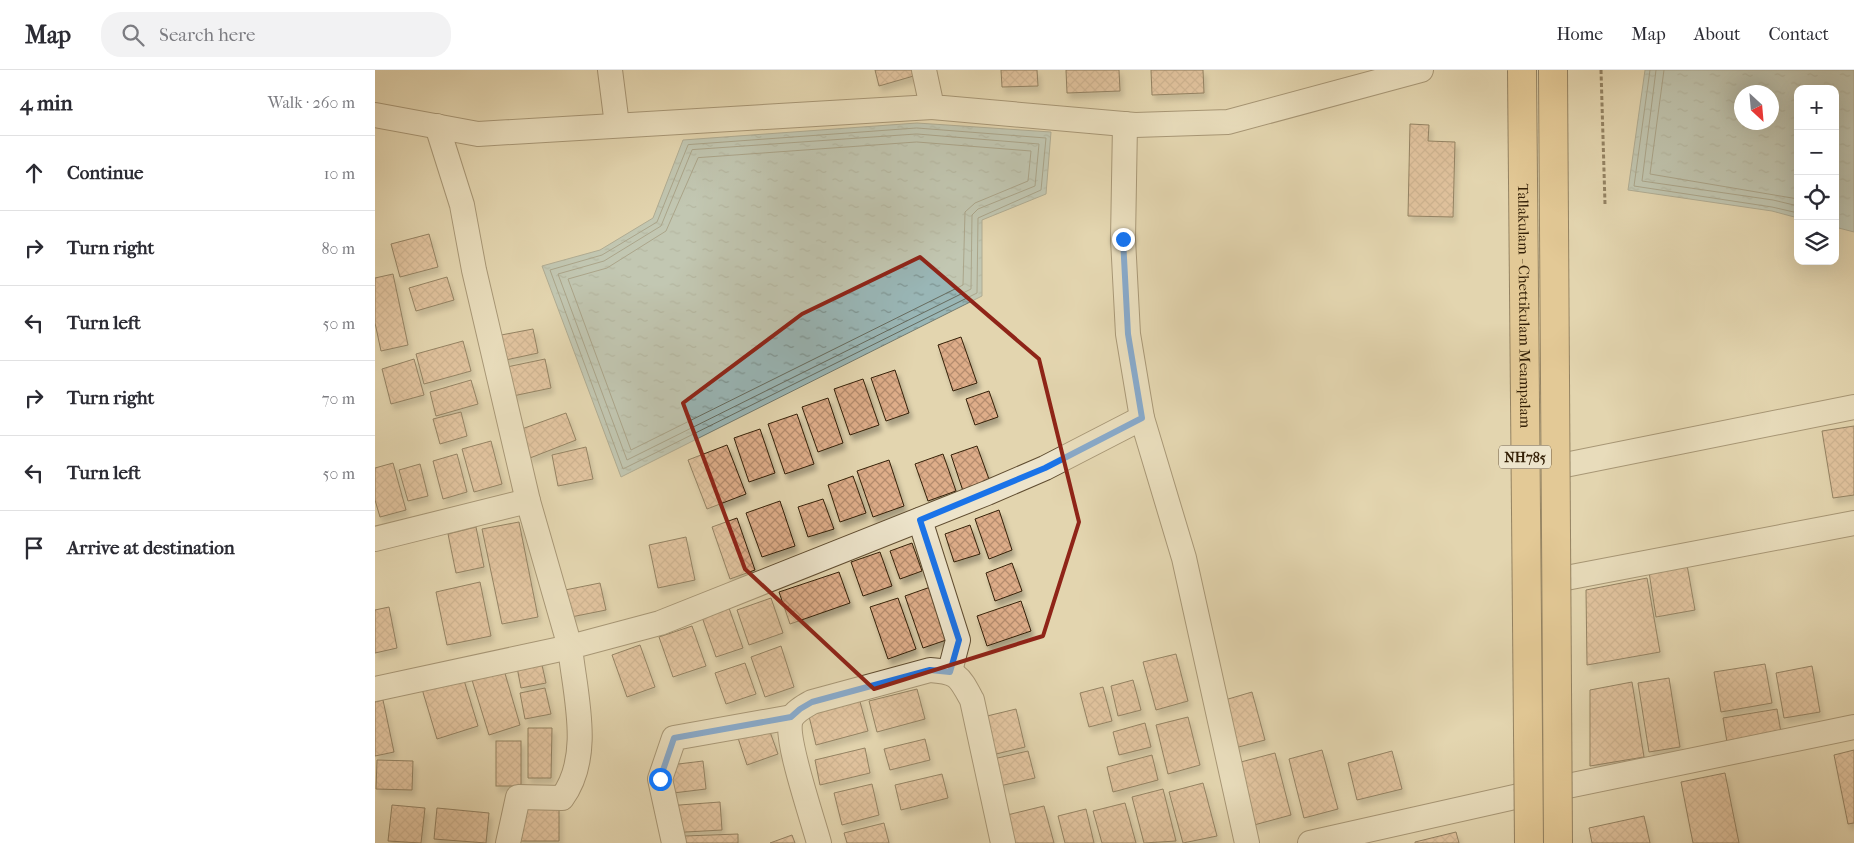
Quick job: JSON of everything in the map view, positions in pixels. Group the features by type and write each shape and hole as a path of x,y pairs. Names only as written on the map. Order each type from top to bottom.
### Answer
{"highway":[{"name":"Tallakulam - Chettikulam Meampalam","path":"1522,70 1529,843"},
{"name":"Tallakulam - Chettikulam Meampalam","path":"1553,70 1558,843"}],"street":[{"path":"610,70 617,125"},
{"path":"924,70 932,107"},
{"path":"375,115 478,134 932,107 1125,124 1228,122 1421,70"},
{"path":"1125,124 1123,239 1128,334 1142,418 1184,558 1247,843"},
{"path":"437,126 462,205 474,270 528,501 570,647 580,752 571,786 562,798 518,797 508,843"},
{"path":"1565,465 1854,407"},
{"path":"375,689 570,647 660,623 920,520 1045,468 1142,418"},
{"path":"375,539 528,501"},
{"path":"920,520 959,640 950,672"},
{"path":"1566,578 1854,523"},
{"path":"675,843 660,779 674,738 791,717 812,702 930,670 950,672 962,682 972,700 1003,843"},
{"path":"791,717 789,728 792,748 819,843"},
{"path":"1310,843 1519,796 1854,727"}],"path":[{"path":"1601,70 1605,204"}],"highlighted area":[{"path":"920,257 1039,359 1079,522 1043,636 874,689 745,569 683,403 802,314"}],"water":[{"path":"1645,70 1854,70 1854,232 1839,228 1839,85 1794,85 1794,217 1772,211 1628,190"},
{"path":"917,123 1051,132 1046,194 982,220 982,296 621,477 542,266 600,250 653,218 683,140"}],"building":[{"path":"875,70 916,70 917,75 879,86"},
{"path":"1001,70 1037,70 1038,86 1002,87"},
{"path":"1066,70 1119,70 1120,91 1067,93"},
{"path":"1151,70 1203,70 1204,93 1152,95"},
{"path":"1410,124 1429,125 1428,141 1455,142 1453,217 1408,216"},
{"path":"429,234 438,267 400,277 391,244"},
{"path":"393,274 408,345 381,351 375,323 375,278"},
{"path":"447,277 454,300 416,311 409,288"},
{"path":"533,329 538,353 501,361 496,336"},
{"path":"961,337 977,383 953,391 938,345"},
{"path":"463,341 471,371 424,384 416,354"},
{"path":"414,359 424,395 391,404 382,369"},
{"path":"545,359 551,388 508,397 502,368"},
{"path":"895,370 909,413 886,421 871,378"},
{"path":"863,379 879,425 850,435 834,389"},
{"path":"471,380 478,404 436,416 430,392"},
{"path":"989,391 998,417 975,425 966,399"},
{"path":"828,398 843,443 818,452 802,407"},
{"path":"461,412 467,436 440,444 433,419"},
{"path":"566,413 576,440 530,458 519,430"},
{"path":"797,414 814,464 785,474 768,424"},
{"path":"1854,426 1854,495 1833,498 1822,431"},
{"path":"760,429 775,473 749,482 734,438"},
{"path":"491,441 502,484 474,492 462,449"},
{"path":"727,445 746,494 707,509 688,460"},
{"path":"977,446 990,482 963,491 951,455"},
{"path":"586,447 593,479 558,486 552,455"},
{"path":"457,454 467,492 443,499 433,461"},
{"path":"943,454 956,491 928,501 915,464"},
{"path":"889,460 904,506 873,517 857,471"},
{"path":"393,463 406,510 380,517 375,500 375,468"},
{"path":"420,464 428,496 408,501 399,470"},
{"path":"853,476 866,513 840,522 828,485"},
{"path":"823,499 834,529 808,537 798,507"},
{"path":"780,501 795,546 762,557 746,513"},
{"path":"999,510 1012,550 989,559 975,519"},
{"path":"737,518 755,570 730,579 712,527"},
{"path":"519,522 538,617 502,624 482,529"},
{"path":"970,525 980,554 954,562 945,534"},
{"path":"476,527 484,567 456,573 448,534"},
{"path":"686,537 695,580 658,588 649,545"},
{"path":"912,543 922,571 900,579 890,551"},
{"path":"880,552 892,586 863,596 851,562"},
{"path":"1012,563 1022,591 995,601 986,573"},
{"path":"1687,565 1695,610 1656,617 1649,572"},
{"path":"839,572 850,603 790,624 779,592"},
{"path":"1647,578 1660,652 1587,665 1586,590"},
{"path":"480,582 491,636 447,645 436,592"},
{"path":"600,583 606,610 566,618 560,591"},
{"path":"936,585 955,637 923,648 905,596"},
{"path":"771,598 783,633 749,645 737,610"},
{"path":"898,598 916,649 888,659 870,607"},
{"path":"1021,601 1031,631 987,646 977,616"},
{"path":"389,607 397,648 375,653 375,610"},
{"path":"729,608 743,648 716,657 702,617"},
{"path":"692,626 706,666 673,677 659,637"},
{"path":"640,645 655,687 627,697 612,655"},
{"path":"781,646 794,687 765,697 751,657"},
{"path":"1176,654 1188,701 1156,710 1143,662"},
{"path":"540,656 546,683 521,688 516,662"},
{"path":"745,663 756,694 726,704 715,673"},
{"path":"1765,664 1772,703 1721,712 1714,672"},
{"path":"1812,666 1820,712 1784,718 1776,673"},
{"path":"504,670 520,725 489,735 472,680"},
{"path":"463,677 478,726 437,739 422,689"},
{"path":"1669,678 1680,747 1649,752 1638,683"},
{"path":"1133,680 1141,710 1118,716 1111,686"},
{"path":"1632,682 1644,757 1590,766 1590,690"},
{"path":"1103,687 1112,721 1089,727 1080,693"},
{"path":"545,688 551,714 525,719 520,693"},
{"path":"917,689 925,719 877,732 869,701"},
{"path":"1252,692 1265,740 1231,749 1218,702"},
{"path":"859,698 868,731 816,745 808,712"},
{"path":"383,700 394,752 375,756 375,702"},
{"path":"1016,709 1025,747 992,755 983,717"},
{"path":"1777,709 1782,739 1728,748 1723,718"},
{"path":"1188,717 1200,765 1168,774 1156,725"},
{"path":"765,718 778,754 747,765 735,729"},
{"path":"1145,723 1151,747 1119,755 1113,732"},
{"path":"528,728 552,728 551,778 528,778"},
{"path":"925,739 930,760 890,770 884,749"},
{"path":"496,741 521,741 521,786 496,786"},
{"path":"865,748 870,773 820,785 815,760"},
{"path":"1322,750 1338,809 1304,818 1289,759"},
{"path":"1854,750 1854,823 1848,824 1834,755"},
{"path":"1028,751 1035,778 995,787 989,760"},
{"path":"1392,751 1402,789 1357,800 1348,763"},
{"path":"1275,753 1291,815 1254,825 1237,763"},
{"path":"1152,755 1158,780 1113,792 1107,767"},
{"path":"377,760 413,761 412,790 376,789"},
{"path":"703,761 706,789 665,794 662,766"},
{"path":"1725,773 1739,843 1693,843 1681,782"},
{"path":"942,774 948,798 901,810 895,785"},
{"path":"1203,783 1217,836 1183,843 1169,792"},
{"path":"872,784 879,815 842,825 834,793"},
{"path":"1163,789 1176,841 1144,843 1132,797"},
{"path":"720,802 722,830 668,833 666,806"},
{"path":"1125,803 1136,843 1102,843 1093,811"},
{"path":"392,805 425,808 421,843 388,841"},
{"path":"1044,806 1054,843 1010,843 1003,816"},
{"path":"559,807 559,841 519,841 518,808"},
{"path":"437,808 489,813 486,843 434,839"},
{"path":"1086,809 1094,843 1065,843 1058,816"},
{"path":"1644,816 1650,843 1592,843 1589,828"},
{"path":"884,823 889,843 847,843 844,833"},
{"path":"1456,832 1459,843 1415,843 1415,842"},
{"path":"738,834 738,843 685,843 685,836"},
{"path":"792,835 795,843 770,843"}],"route":[{"path":"660,779 674,738 791,717 812,702 930,670 950,672 959,640 920,520 1045,468 1142,418 1128,334 1123,239"}]}
